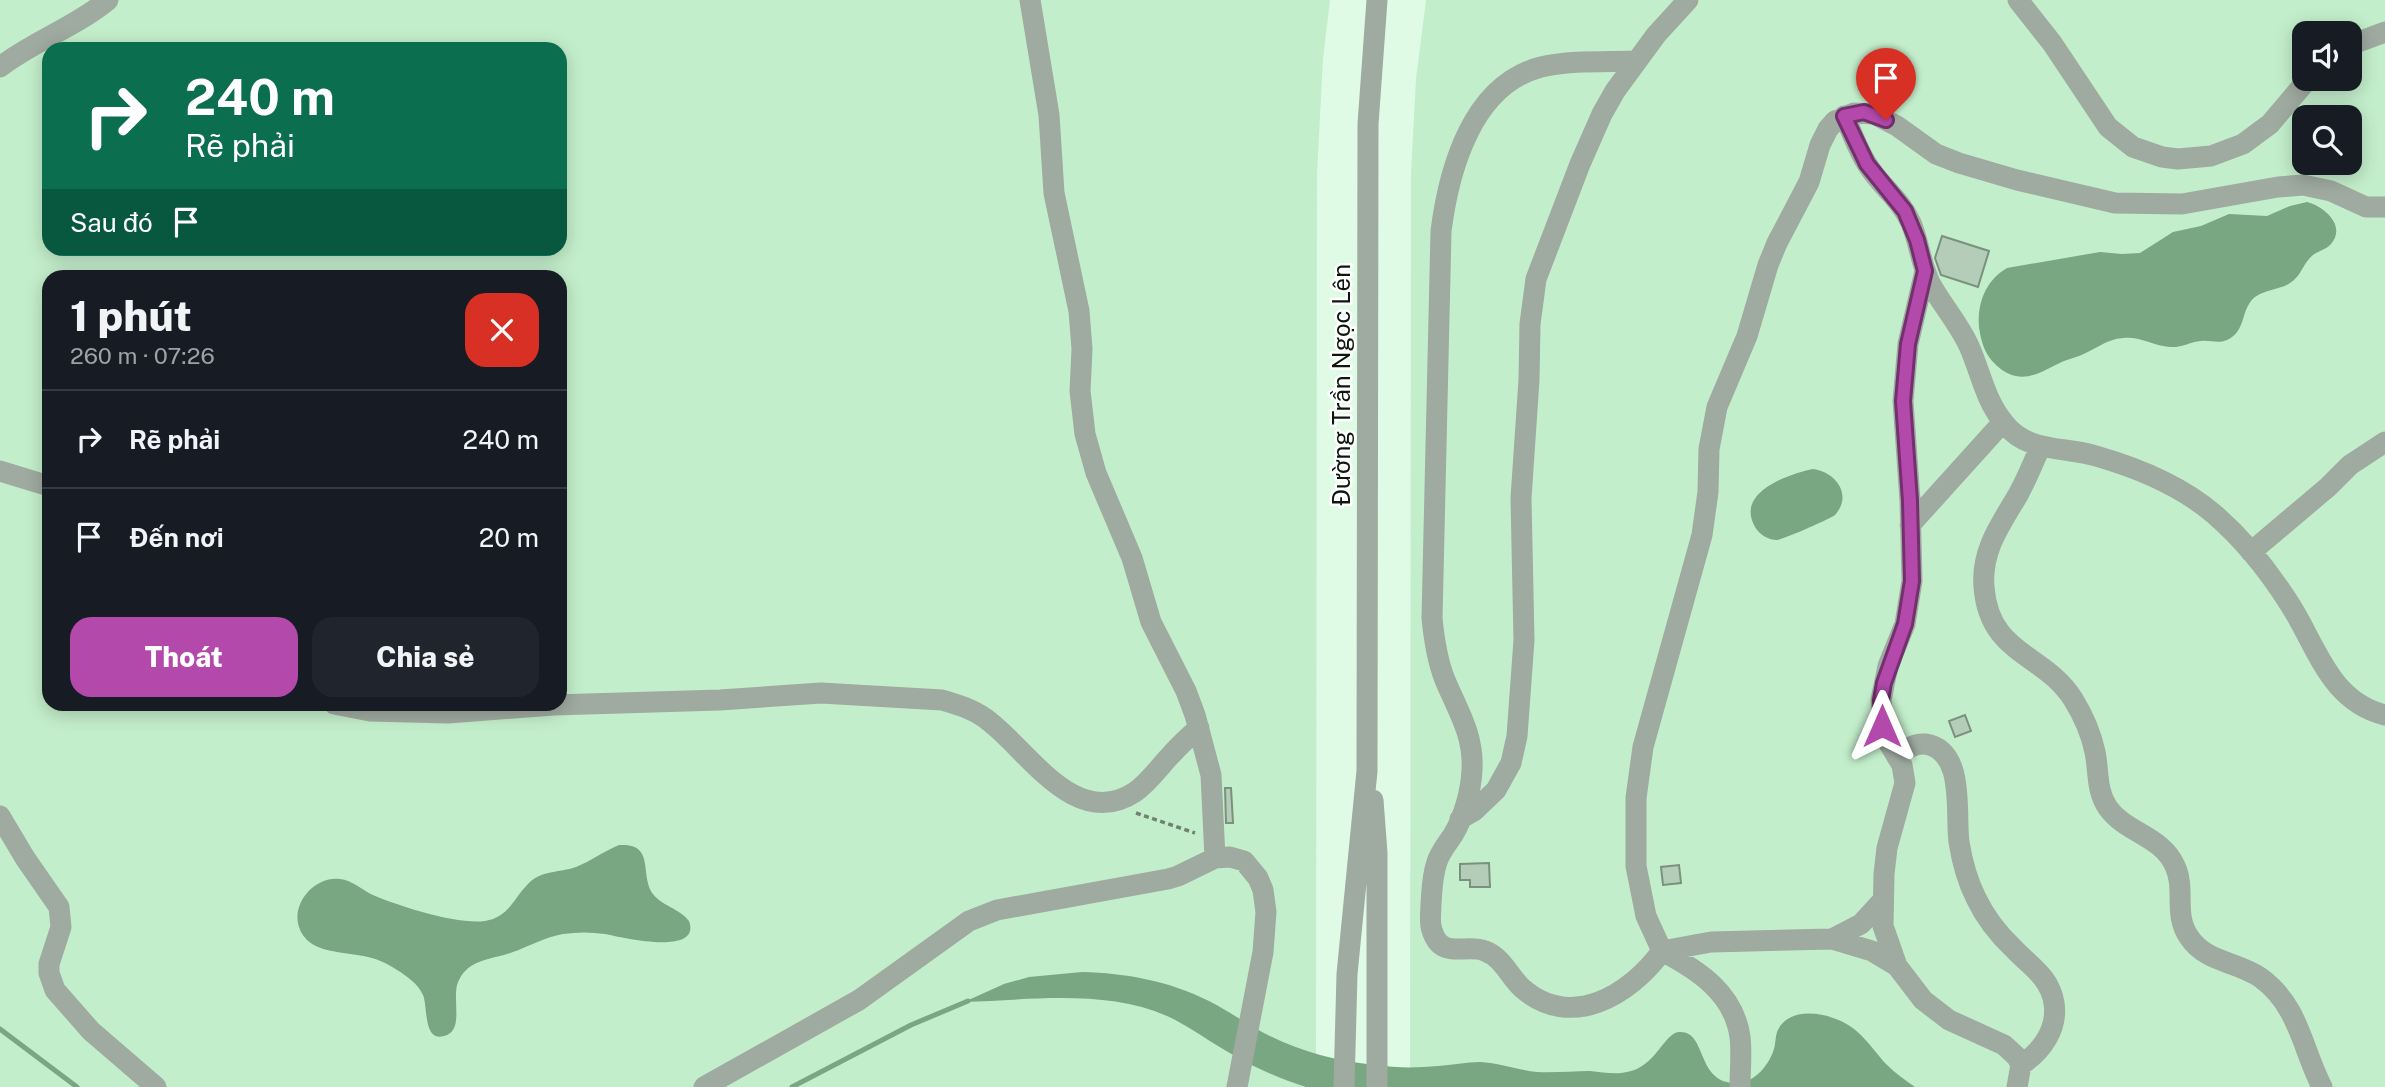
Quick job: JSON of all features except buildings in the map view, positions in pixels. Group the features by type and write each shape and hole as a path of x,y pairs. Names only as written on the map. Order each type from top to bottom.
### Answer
{"street":[{"path":"0,67 41,40 83,18 108,0"},
{"path":"1030,0 1049,115 1054,193 1079,312 1082,349 1080,391 1085,435 1096,473 1126,540 1151,622 1186,691 1199,728 1211,775 1214,848"},
{"name":"Đường Trần Ngọc Lên","path":"1344,1087 1348,974 1367,771 1368,124 1377,0"},
{"path":"1460,818 1474,811 1496,790 1511,763 1517,736 1524,640 1521,498 1530,324 1536,279 1590,139 1615,91 1670,18 1688,0"},
{"path":"2018,0 2052,43 2108,127 2133,147 2162,158 2203,157 2243,144 2270,124 2298,91"},
{"path":"2362,41 2385,32"},
{"path":"1637,61 1552,65 1530,71 1507,83 1488,102 1468,134 1454,169 1444,206 1441,231 1432,618 1438,660 1470,739 1472,770 1471,785 1460,818 1438,859 1432,880 1431,927 1437,941 1444,947 1452,950 1486,951 1499,960 1519,985 1536,997 1559,1006 1596,1003 1627,988 1640,978 1662,951 1711,942 1832,939 1865,948 1897,966"},
{"path":"1740,1081 1740,1040 1729,1005 1712,983 1662,951 1646,916 1637,879 1637,785 1648,722 1702,535 1712,428 1725,387 1747,336 1768,265 1809,182 1828,129 1844,116 1854,113 1874,114 1936,154 1959,163 2115,203 2182,204 2303,185 2331,191 2366,207 2385,207"},
{"path":"1844,116 1867,164 1905,211 1917,240 1925,271 1961,330 1986,395 2003,422 2020,438 2040,447 2097,456 2168,483 2211,512 2251,552 2288,601 2340,690 2360,706 2385,715"},
{"path":"1925,271 1908,344 1904,381 1912,581 1910,601 1905,624 1886,674 1881,700 1884,735 1905,774 1905,783 1887,848 1883,900 1885,933 1897,966 1913,990 1933,1010 1965,1029 2004,1045 2017,1057 2021,1065 2017,1087"},
{"path":"1910,525 2003,422"},
{"path":"2251,552 2311,503 2350,465 2385,442"},
{"path":"2040,447 2024,483 1996,530 1988,552 1984,590 1992,618 2006,641 2051,673 2073,698 2090,733 2100,792 2110,811 2124,824 2155,842 2171,858 2180,879 2179,914 2187,935 2203,952 2249,971 2276,992 2300,1030 2322,1087"},
{"path":"0,471 42,484"},
{"path":"567,705 720,700 821,693 942,700 957,704 987,719 1066,792 1099,802 1117,801 1138,790 1199,728"},
{"path":"370,711 474,711"},
{"path":"1897,757 1913,746 1928,745 1936,747 1947,759 1956,779 1957,821 1963,861 1977,900 2000,935 2041,973 2052,994 2052,1028 2040,1049 2021,1065"},
{"name":"Đường Trần Ngọc Lên","path":"1367,771 1375,814 1377,853 1377,1087"},
{"path":"0,816 59,907 61,927 49,964 55,990 91,1031 156,1087"},
{"path":"1214,848 1244,862 1255,872 1263,890 1266,912 1239,1079"},
{"path":"704,1087 859,1000 917,960 955,929 976,918 998,910 1178,876 1214,848"},
{"path":"1832,939 1861,924 1883,900"}],"path":[{"path":"1117,801 1214,848"}],"shaded area":[{"path":"0,0 1330,0 1323,59 1317,174 1316,1087 0,1087"},
{"path":"1426,0 2385,0 2385,1087 1410,1087 1411,173 1416,79"},
{"path":"2307,202 2326,212 2335,223 2335,237 2331,244 2311,256 2293,281 2255,297 2247,308 2238,331 2227,340 2201,341 2174,347 2135,338 2117,339 2039,373 2022,377 2005,372 1989,357 1984,348 1979,327 1981,301 1993,279 2007,268 2100,252 2140,253 2173,232 2201,226 2229,214 2267,216"},
{"path":"1813,469 1829,475 1842,492 1840,507 1835,515 1781,539 1770,539 1761,534 1751,515 1752,504 1758,495 1779,480"},
{"path":"619,845 638,849 645,861 653,894 689,921 690,932 683,939 672,942 642,941 594,933 563,934 483,961 469,967 459,980 456,1020 451,1033 444,1036 437,1036 429,1029 423,995 408,978 375,959 328,950 310,943 299,927 297,918 302,900 314,887 331,879 349,881 369,893 428,914 473,921 493,919 505,911 533,879 576,867"},
{"path":"1082,972 1131,976 1163,983 1209,1001 1298,1048 1359,1063 1399,1067 1480,1062 1537,1072 1622,1073 1645,1064 1669,1038 1679,1032 1694,1039 1715,1076 1724,1081 1738,1083 1750,1080 1765,1067 1774,1049 1778,1030 1784,1022 1797,1015 1821,1015 1852,1027 1889,1067 1915,1087 1306,1087 1253,1066 1167,1016 1143,1008 1118,1002 1067,998 964,1002 1004,984 1029,977"}],"waterway":[{"path":"792,1087 911,1025 968,1001"},
{"path":"0,1029 77,1087"}],"route":[{"path":"1882,726 1881,700 1884,683 1905,624 1912,581 1903,401 1908,344 1925,271 1917,240 1905,211 1867,164 1844,116 1864,112 1886,120"}]}
